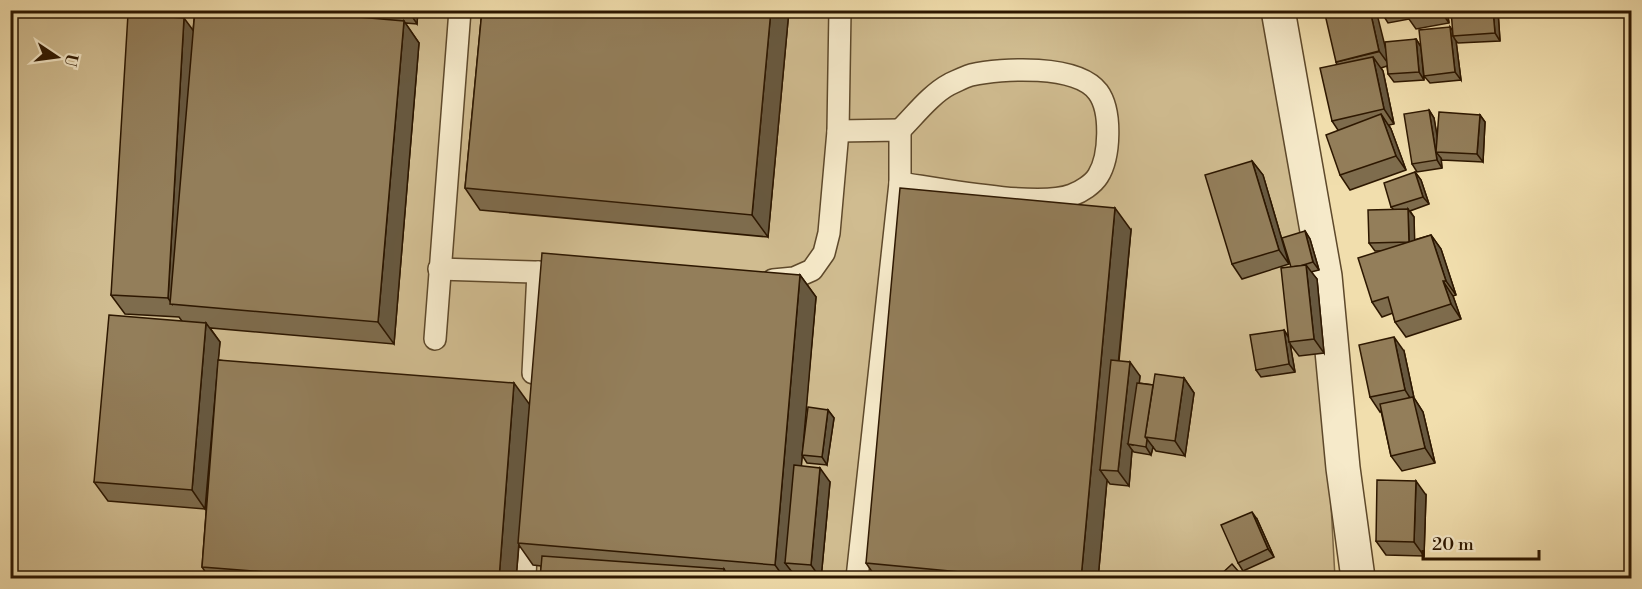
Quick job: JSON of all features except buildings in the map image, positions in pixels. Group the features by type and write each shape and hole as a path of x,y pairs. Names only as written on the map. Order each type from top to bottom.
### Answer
{"street":[{"path":"1278,10 1325,276 1343,468 1358,579"}],"lane":[{"path":"435,339 460,10"},
{"path":"751,279 794,278 812,270 824,253 829,232 838,131 840,10"},
{"path":"838,131 900,130 931,99 948,86 969,75 996,71 1033,70 1063,73 1083,81 1098,92 1107,114 1107,141 1098,176 1074,195 1061,198 1014,198 900,183"},
{"path":"857,579 900,183 900,130"},
{"path":"439,269 585,274"},
{"path":"533,390 538,272"},
{"path":"525,579 528,508"}],"shaded area":[{"path":"1172,10 1173,13 1180,10 1268,11 1335,277 1329,468 1335,578 11,578 10,11"}]}
